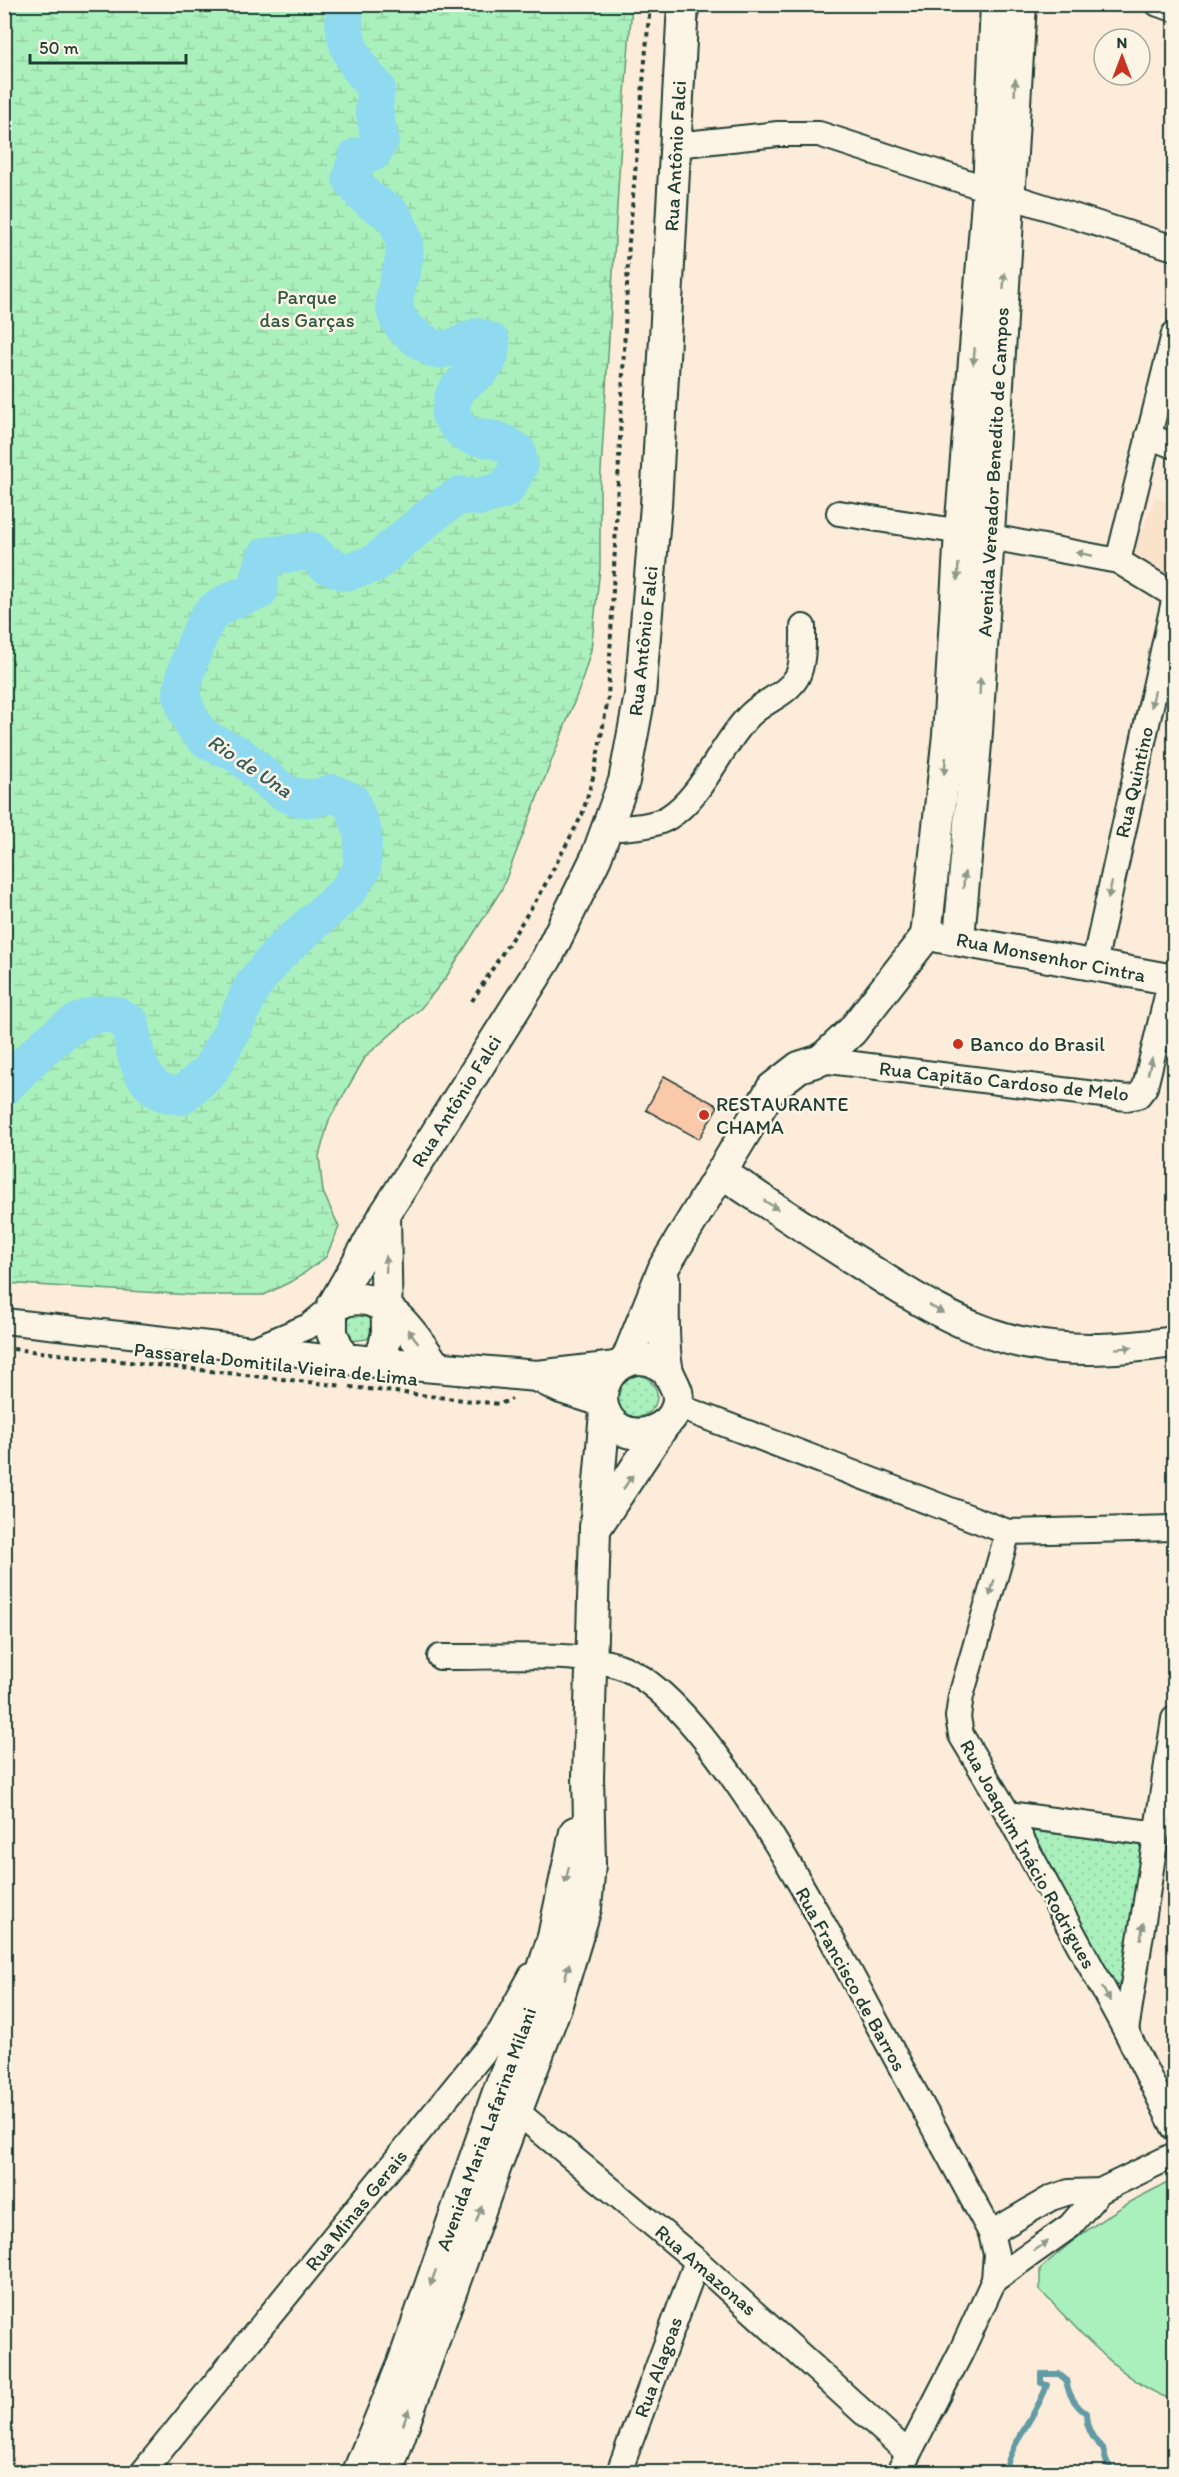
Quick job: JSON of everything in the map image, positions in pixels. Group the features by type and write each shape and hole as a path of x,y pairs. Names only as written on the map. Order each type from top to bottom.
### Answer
{"main road":[{"name":"Rua Antônio Falci","path":"332,1307 385,1215 547,958 596,858 624,781 640,695 656,505 683,4"},
{"name":"Avenida Vereador Benedito de Campos","path":"959,938 963,733 974,534 999,192 1006,42 996,4"},
{"name":"Avenida Vereador Benedito de Campos","path":"1006,42 1021,4"},
{"name":"Avenida Vereador Benedito de Campos","path":"927,936 963,733"},
{"name":"Rua Monsenhor Cintra","path":"927,936 959,938 1173,980"},
{"path":"592,1659 594,1529 604,1406 603,1388 621,1364 663,1267 772,1088 799,1067 821,1060 859,1023 927,936"},
{"path":"722,1173 900,1289 960,1322 1025,1343 1080,1349 1125,1349 1174,1342"},
{"path":"376,1362 384,1347 387,1332 385,1215"},
{"path":"594,1529 670,1416 677,1388 668,1371 663,1267"},
{"path":"436,1367 402,1322 387,1310 368,1301 351,1300 332,1307 332,1333 343,1359 534,1376 649,1360 668,1371"},
{"path":"534,1376 604,1406 621,1429 643,1434 670,1416"},
{"name":"Avenida Maria Lafarina Milani","path":"358,2472 506,2103 557,2004 586,1908 590,1864 588,1776 592,1659"},
{"name":"Avenida Maria Lafarina Milani","path":"387,2472 506,2103 528,2015 553,1937 588,1776"}],"street":[{"path":"1158,4 1174,9"},
{"path":"676,145 801,132 819,134 1174,248"},
{"path":"1118,561 1174,334"},
{"path":"1148,436 1174,446"},
{"path":"839,513 974,534 1118,561 1174,595"},
{"name":"Rua Quintino","path":"1094,963 1174,601"},
{"path":"607,828 638,827 669,818 699,789 736,729 753,711 783,692 797,676 802,658 803,627"},
{"name":"Rua Capitão Cardoso de Melo","path":"821,1060 1127,1098 1138,1096 1145,1087 1173,980"},
{"path":"251,1350 294,1334 332,1307"},
{"path":"4,1321 343,1359"},
{"path":"670,1416 1008,1532 1174,1528"},
{"name":"Rua Joaquim Inácio Rodrigues","path":"1008,1532 962,1696 958,1717 961,1735 1008,1814 1126,2031 1174,2128"},
{"name":"Rua Francisco de Barros","path":"440,1657 592,1659 624,1668 651,1684 717,1755 785,1861 853,1979 991,2233 996,2254 994,2280 961,2352 904,2463"},
{"path":"1126,2031 1174,1719"},
{"path":"1008,1814 1157,1834"},
{"name":"Rua Minas Gerais","path":"143,2472 500,2032 553,1937"},
{"path":"500,2032 528,2015 557,2004"},
{"name":"Rua Amazonas","path":"506,2103 697,2260 904,2463"},
{"path":"991,2233 1051,2198 1069,2193 1100,2191 1174,2155"},
{"path":"994,2280 1070,2226 1100,2191"},
{"name":"Rua Alagoas","path":"619,2472 697,2260"}],"path":[{"path":"472,1001 540,894 582,815 594,774 609,699 629,242 650,4"},
{"name":"Passarela Domitila Vieira de Lima","path":"4,1348 500,1404 521,1393 534,1376"}],"shaded area":[{"path":"1156,497 1174,506 1174,584 1129,561"}],"green space":[{"name":"Parque das Garças","path":"4,5 632,5 620,157 600,488 600,568 591,650 580,687 502,889 445,979 421,1008 366,1056 329,1120 319,1156 323,1192 339,1227 326,1257 296,1279 264,1295 191,1295 5,1283"},
{"path":"347,1309 374,1318 374,1331 367,1339 350,1341 340,1318"},
{"path":"636,1375 644,1376 651,1381 656,1388 656,1404 651,1411 644,1416 636,1417 628,1416 621,1411 616,1404 615,1396 616,1388 621,1381 628,1376"},
{"path":"1033,1831 1147,1846 1124,1984 1110,1986 1032,1842"},
{"path":"1174,2180 1174,2400 1156,2393 1119,2369 1085,2337 1040,2290 1040,2269 1103,2219"}],"building":[{"path":"664,1076 718,1106 699,1139 646,1110"}],"waterway":[{"name":"Rio de Una","path":"4,1087 39,1051 69,1027 100,1014 114,1015 131,1024 133,1043 143,1072 154,1087 162,1092 181,1096 209,1072 232,1031 253,985 281,951 346,893 362,869 363,833 351,801 332,793 317,797 293,796 273,785 237,754 203,737 186,709 182,689 192,655 206,621 220,606 259,591 260,574 266,556 311,551 325,564 346,572 374,564 436,511 460,495 480,497 506,489 519,466 517,452 499,441 464,433 450,414 454,395 487,362 491,342 477,337 456,347 436,350 406,329 397,315 395,294 404,261 403,238 392,215 363,194 351,178 357,157 372,153 380,140 374,110 376,87 360,69 350,50 345,28 345,4"},
{"path":"1005,2472 1013,2449 1037,2408 1047,2385 1041,2383 1041,2374 1059,2374 1066,2380 1070,2394 1075,2403 1086,2413 1091,2433 1103,2448 1106,2461 1114,2472"}],"place":[{"name":"Banco do Brasil","path":"958,1044"},
{"name":"RESTAURANTE CHAMA","path":"704,1115"}]}
